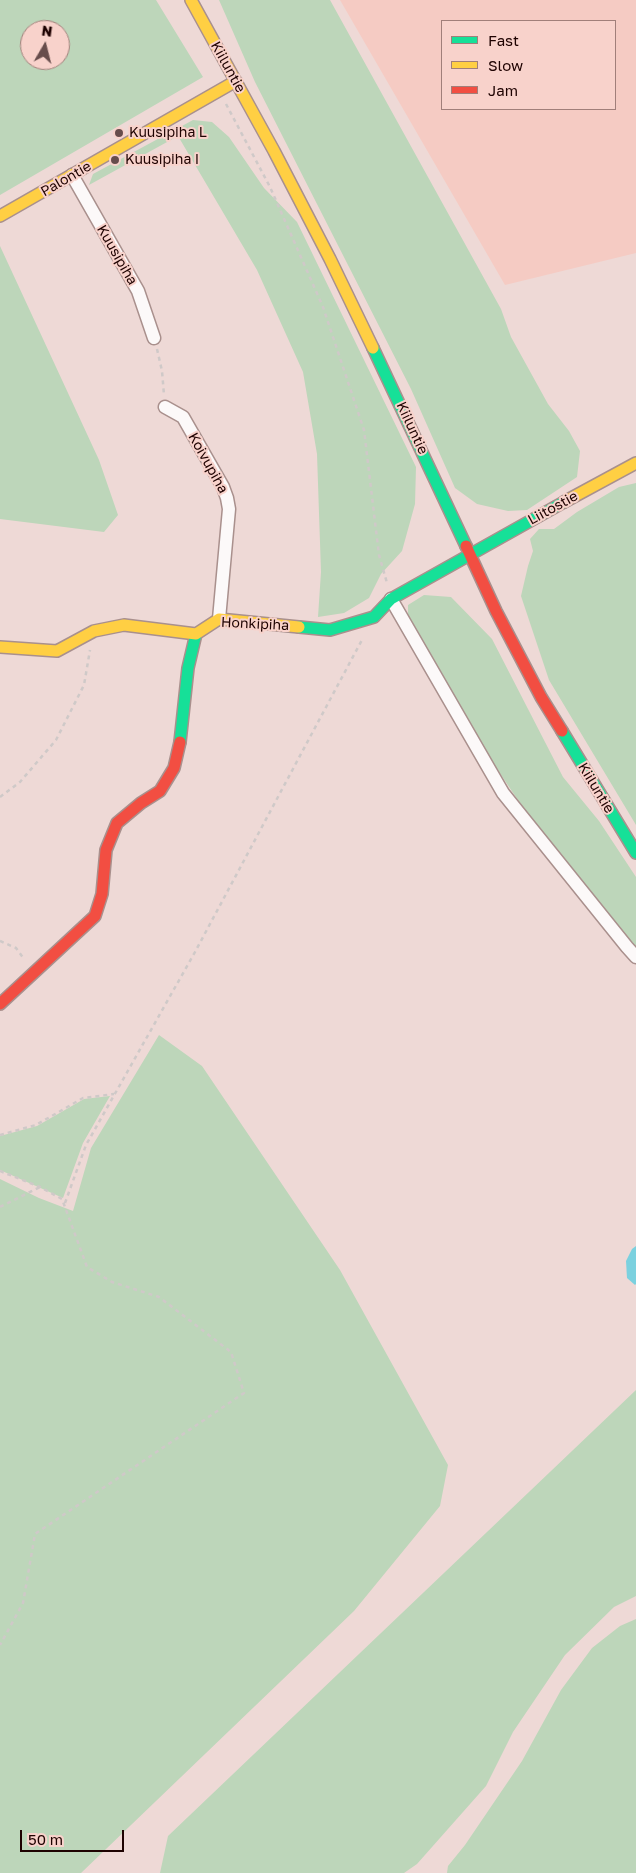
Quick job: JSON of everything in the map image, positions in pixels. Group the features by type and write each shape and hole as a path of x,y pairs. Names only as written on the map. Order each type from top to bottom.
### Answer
{"street":[{"name":"Kiiluntie","path":"191,0 330,259 417,439 496,611 541,697 636,853"},
{"name":"Palontie","path":"0,216 236,81"},
{"name":"Kuusipiha","path":"72,175 138,291 154,338"},
{"name":"Koivupiha","path":"165,407 183,417 223,486 227,498 229,510 219,619"},
{"name":"Liitostie","path":"469,554 636,462"},
{"path":"374,617 391,599 469,554"},
{"path":"391,599 503,793 626,947 636,956"},
{"name":"Honkipiha","path":"196,634 219,619 330,630 374,617"},
{"path":"0,647 56,651 94,632 124,625 196,634 188,668 179,747 174,768 160,791 117,822 106,850 102,894 95,916 0,1004"}],"path":[{"path":"225,101 270,187 323,306 364,430 379,555 391,599"},
{"path":"154,338 162,371 165,407"},
{"path":"64,1204 86,1145 199,944 374,617"},
{"path":"0,797 20,782 56,740 84,685 94,632"},
{"path":"0,941 16,948 34,972"},
{"path":"0,1135 36,1125 83,1098 114,1094"},
{"path":"0,1171 40,1187 62,1200 88,1267 112,1282 159,1297 231,1352 244,1393 35,1534 23,1603 0,1645"},
{"path":"0,1207 40,1187"}],"shaded area":[{"path":"340,0 636,0 636,253 505,285"}],"green space":[{"path":"0,0 156,0 203,77 0,195"},
{"path":"219,0 330,0 501,309 511,337 548,404 569,431 580,451 577,477 527,510 508,511 477,504 455,488 411,389 255,82"},
{"path":"193,120 212,122 229,137 264,188 297,222 416,467 415,504 402,551 381,574 369,598 344,613 318,617 321,572 317,454 303,372 257,270 178,136 89,185 93,174"},
{"path":"0,246 99,460 118,515 104,532 0,519"},
{"path":"636,483 636,825 549,680 521,596 533,551 530,539 539,529 554,529 577,512 619,487"},
{"path":"424,595 451,597 492,639 563,777 599,821 636,877 636,949 534,824 493,763 408,617 408,605"},
{"path":"159,1035 202,1066 340,1270 448,1465 440,1506 354,1611 81,1873 0,1873 0,1179 39,1198 73,1211 91,1148"},
{"path":"110,1096 83,1143 63,1198 0,1170 0,1136 37,1126 84,1099"},
{"path":"636,1390 636,1596 614,1607 565,1655 513,1732 486,1786 417,1864 404,1873 160,1873 168,1836"},
{"path":"636,1619 636,1873 447,1873 448,1866 465,1845 522,1761 561,1690 592,1648 620,1626"}],"water":[{"path":"636,1246 635,1285 627,1278 626,1261 632,1249"}],"traffic: fast":[{"path":"373,348 466,546"},
{"path":"299,627 330,630 374,617 391,599 564,502"},
{"path":"180,742 188,668 196,634"},
{"path":"562,731 636,853"}],"traffic: slow":[{"path":"191,0 274,151 330,259 373,348"},
{"path":"0,216 236,81"},
{"path":"564,502 636,463"},
{"path":"0,647 57,651 94,631 124,625 196,634 219,619 299,627"}],"traffic: jam":[{"path":"466,546 496,611 541,697 562,731"},
{"path":"0,1004 95,916 102,894 106,850 117,823 141,803 160,791 174,768 180,742"}],"place":[{"name":"Kuusipiha L","path":"119,133"},
{"name":"Kuusipiha I","path":"115,160"}]}
